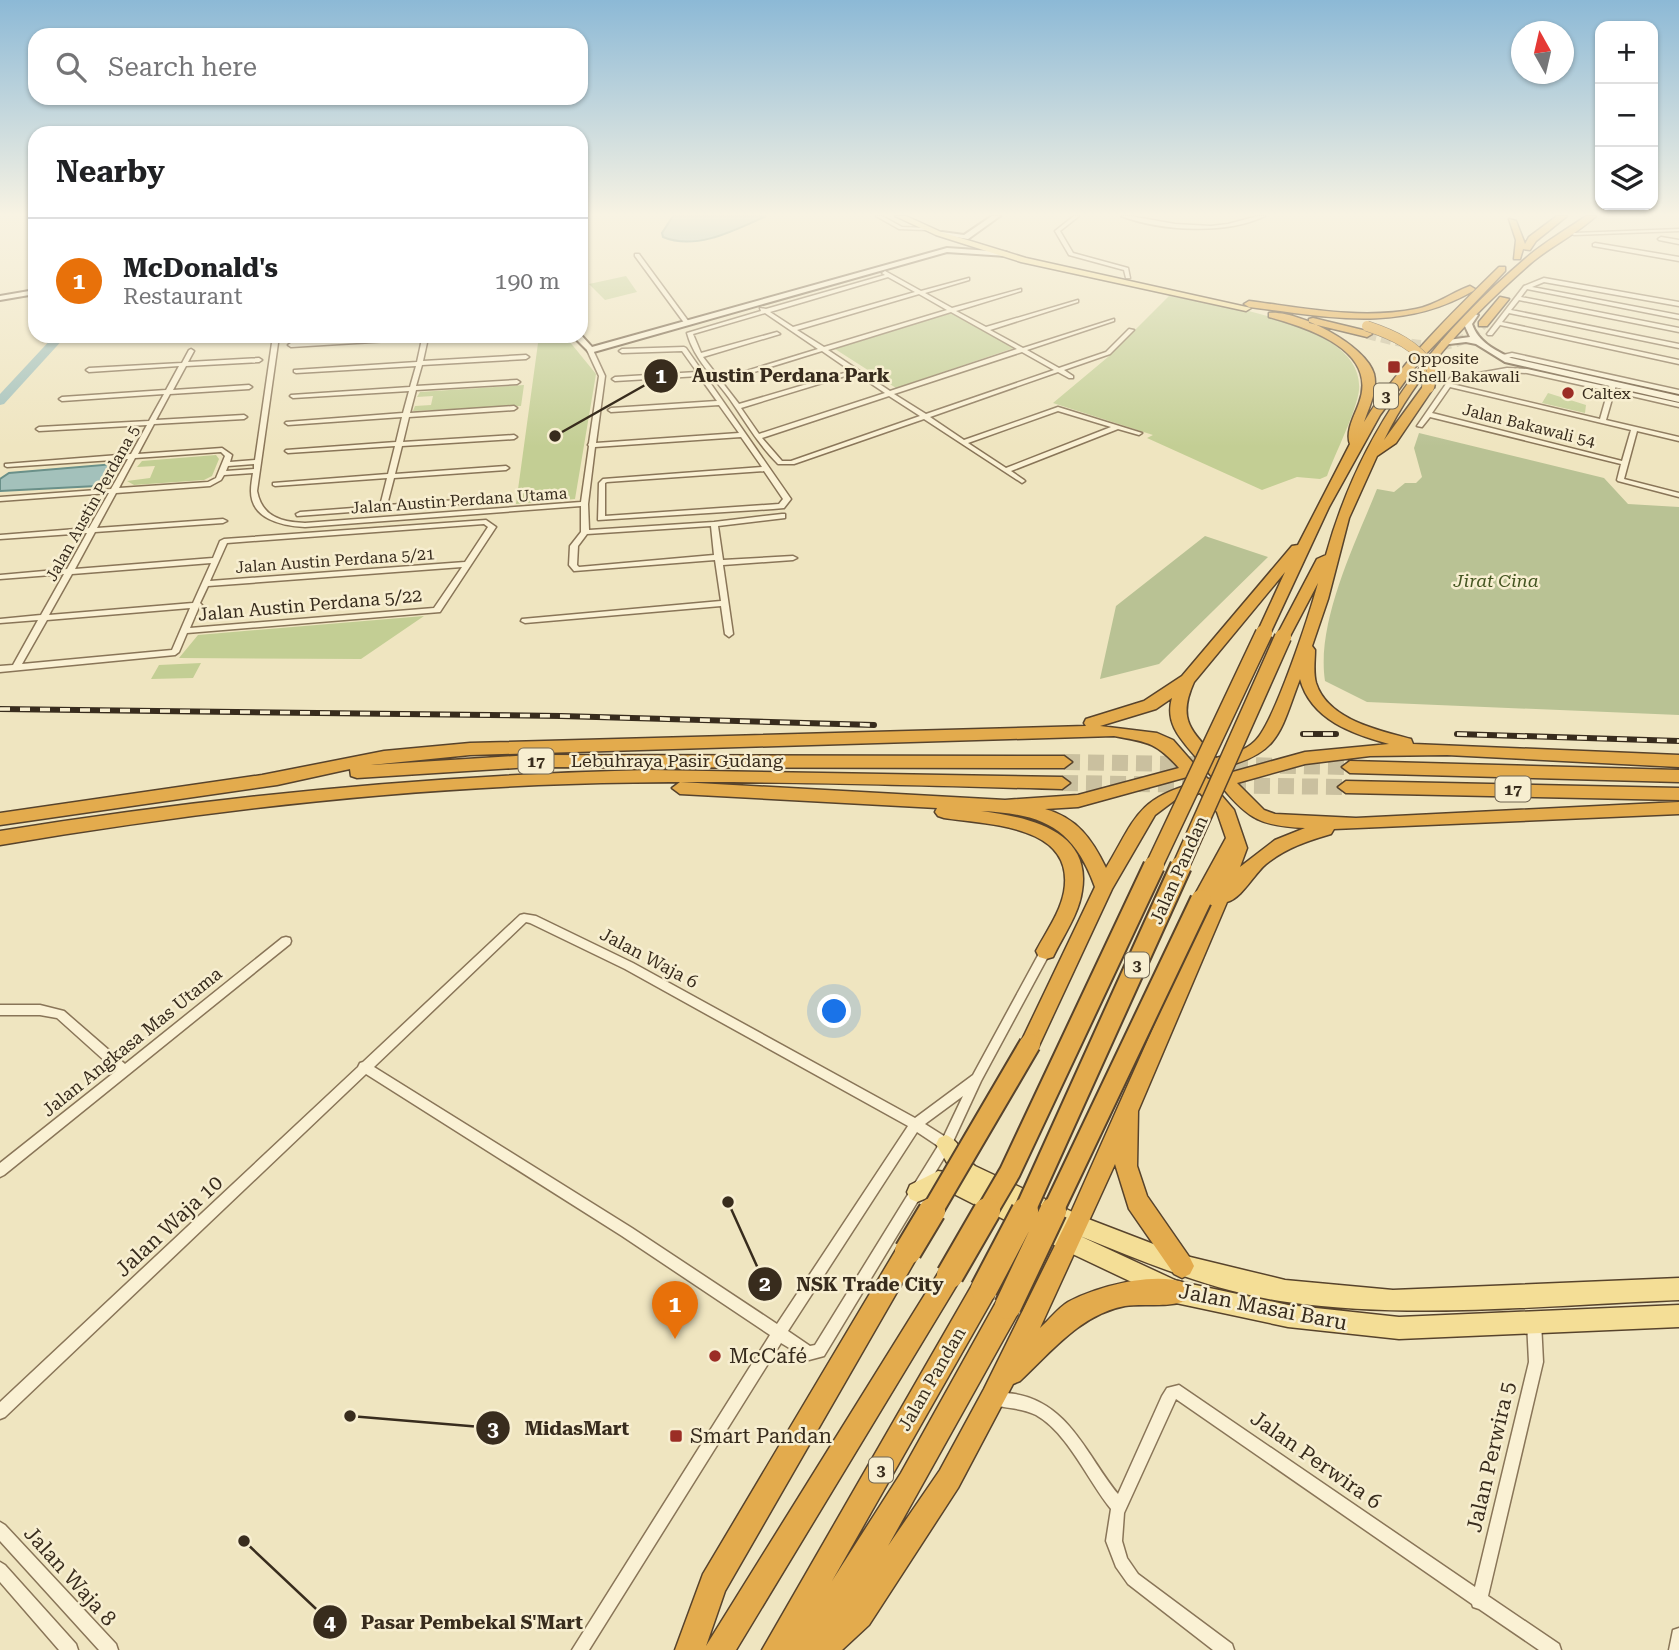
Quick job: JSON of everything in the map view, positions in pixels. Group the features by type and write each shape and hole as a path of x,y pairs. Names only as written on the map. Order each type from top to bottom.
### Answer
{"highway":[{"path":"1247,306 1356,315 1401,314 1452,301 1463,293"},
{"name":"Jalan Pandan","path":"777,1650 984,1289 1037,1190 1273,635 1311,534 1353,449 1391,388 1424,348 1479,293"},
{"name":"Jalan Pandan","path":"719,1650 950,1275 1010,1172 1273,635 1343,518 1371,454 1398,404 1444,343 1493,293"},
{"path":"1483,324 1508,293"},
{"path":"1247,306 1392,335 1422,354 1432,369 1428,387 1392,440 1371,454"},
{"path":"1247,306 1316,330 1341,343 1360,360 1366,369 1369,388 1354,429 1353,449"},
{"path":"529,781 1005,806 1078,801 1248,755 1269,736 1307,636 1343,518"},
{"path":"883,737 1094,723 1150,705 1186,680 1311,534"},
{"path":"1307,636 1308,682 1328,710 1381,737 1447,749"},
{"path":"1186,680 1176,714 1186,737 1258,814 1273,820 1356,824 1679,808"},
{"path":"265,780 383,757 470,749 1137,733 1167,744 1225,810 1231,821 1238,848 1008,1306 906,1489 834,1607 798,1650"},
{"path":"690,1650 713,1584 1030,1044 1100,897 1149,811 1170,796 1329,753 1447,749 1679,761"},
{"name":"Lebuhraya Pasir Gudang","path":"0,819 265,780 531,761 1063,762"},
{"name":"17","path":"1350,767 1679,776"},
{"name":"Lebuhraya Pasir Gudang","path":"0,838 306,794 529,781 663,776 1062,783"},
{"name":"17","path":"1346,787 1679,794"},
{"path":"893,799 922,808 1025,825 1050,835 1061,844 1073,864 1074,890 1046,951"},
{"path":"1005,806 1057,820 1085,845 1100,897"},
{"path":"821,1650 859,1615 949,1479 996,1391 1072,1233 1128,1104 1206,908 1267,851 1290,839 1356,824"},
{"path":"1128,1104 1126,1166 1137,1201 1182,1266"},
{"path":"996,1391 1037,1345 1075,1312 1124,1294 1176,1292"}],"main road":[{"path":"1188,293 1247,306"},
{"path":"1194,293 1247,306"},
{"name":"Jalan Masai Baru","path":"950,1135 960,1166 968,1173 1176,1292 1288,1317 1343,1325 1399,1328 1679,1316"},
{"name":"Jalan Masai Baru","path":"917,1192 937,1181 947,1180 1072,1233 1182,1266 1285,1291 1394,1301 1679,1289"}],"street":[{"path":"665,293 687,323"},
{"path":"590,350 619,347 687,323 799,293"},
{"path":"822,293 770,311 690,333 737,407 738,413 778,462 787,464 1109,353 1131,330"},
{"path":"793,329 917,293"},
{"path":"922,293 1071,377"},
{"path":"718,381 1009,293"},
{"path":"1490,334 1522,293"},
{"path":"1557,293 1679,317"},
{"path":"1621,293 1679,304"},
{"path":"1518,298 1679,330"},
{"path":"986,329 1076,301"},
{"path":"756,304 1022,481"},
{"path":"1507,311 1679,346"},
{"path":"1474,315 1468,328 1480,342 1505,362 1613,387 1678,395"},
{"path":"757,437 1112,320"},
{"path":"1498,323 1679,362"},
{"path":"702,355 777,334"},
{"path":"1444,343 1466,339 1480,342"},
{"path":"258,465 274,343"},
{"path":"291,345 321,343"},
{"path":"383,508 424,343"},
{"path":"584,343 590,350"},
{"path":"590,350 619,347 680,348 787,496 786,502 773,507 606,519 600,515 603,482 766,469"},
{"name":"Jalan Austin Perdana Utama","path":"258,465 254,491 257,505 268,517 285,523 305,525 584,504 602,376 590,350"},
{"name":"Jalan Austin Perdana 5","path":"16,668 191,351"},
{"path":"1420,426 1448,385 1458,377 1505,362 1512,355 1678,395"},
{"path":"296,371 526,357"},
{"path":"89,370 259,360"},
{"path":"737,407 856,370"},
{"path":"615,379 699,373"},
{"path":"293,396 517,382"},
{"path":"1448,385 1679,439"},
{"path":"62,399 249,387"},
{"path":"1603,421 1613,387"},
{"path":"611,410 720,403"},
{"path":"288,423 514,408"},
{"path":"964,442 1058,409 1139,433"},
{"name":"Jalan Bakawali 54","path":"1427,414 1624,463"},
{"path":"39,429 244,417"},
{"path":"1006,470 1116,426"},
{"path":"1635,428 1620,480 1679,495"},
{"path":"591,445 743,435"},
{"path":"288,451 514,437"},
{"path":"0,499 210,484 217,482 229,453 222,450 7,465"},
{"path":"224,467 258,465"},
{"path":"224,467 258,465"},
{"path":"275,484 506,468"},
{"path":"300,514 499,499"},
{"path":"584,504 584,532 574,549 574,567 793,558"},
{"path":"584,532 714,524 782,516"},
{"path":"0,537 223,522"},
{"path":"0,669 168,655 179,648 224,541 491,523 492,527 466,564"},
{"path":"714,524 729,634"},
{"path":"0,577 216,560"},
{"name":"Jalan Austin Perdana 5/21","path":"206,584 466,564"},
{"name":"Jalan Austin Perdana 5/22","path":"187,631 435,611 466,564"},
{"path":"525,621 724,603"},
{"path":"0,621 198,605"},
{"name":"Jalan Waja 6","path":"364,1067 524,918 532,919 629,966 916,1124 950,1135"},
{"name":"Jalan Angkasa Mas Utama","path":"0,1171 286,941"},
{"path":"364,1067 627,1232 780,1336 809,1353 819,1352 950,1135 977,1078 1046,951"},
{"path":"0,1010 40,1010 60,1014 125,1071"},
{"name":"Jalan Waja 10","path":"0,1412 364,1067"},
{"path":"580,1650 916,1124 977,1078"},
{"path":"937,1109 949,1111 950,1135"},
{"name":"Jalan Perwira 5","path":"1479,1601 1536,1362 1534,1322"},
{"path":"996,1391 1020,1399 1047,1413 1069,1433 1105,1492 1119,1507"},
{"name":"Jalan Perwira 6","path":"1226,1650 1133,1579 1117,1553 1114,1527 1119,1507 1172,1393 1178,1392 1553,1650"},
{"name":"Jalan Waja 8","path":"0,1530 110,1650"},
{"path":"0,1570 70,1650"},
{"path":"1677,1650 1679,1636"}],"green space":[{"path":"598,293 633,293 605,300"},
{"path":"1169,296 1284,321 1314,333 1338,348 1354,367 1359,390 1327,476 1320,479 1297,477 1262,490 1147,438 1153,435 1053,403 1108,357"},
{"path":"951,313 1014,348 896,388 835,349"},
{"path":"538,343 571,343 596,374 575,499 516,504"},
{"path":"524,385 521,406 413,411 415,406 431,405 433,396 417,397 420,392"},
{"path":"1548,393 1586,405 1585,413 1542,403"},
{"name":"Jirat Cina","path":"1419,433 1604,478 1628,504 1679,507 1679,715 1367,702 1325,681 1326,634 1339,584 1377,489 1394,492 1405,483 1416,483 1422,477 1414,448"},
{"path":"216,455 219,459 212,476 204,480 134,485 127,481 150,478 155,466 137,467 142,461"},
{"path":"1205,536 1268,557 1159,664 1100,679 1116,606"},
{"path":"424,616 361,659 179,658 198,635"},
{"path":"201,663 193,678 151,679 159,665"}],"water":[{"path":"114,464 110,479 97,486 0,491 0,479 9,473"}],"waterway":[{"path":"0,401 54,343"}],"tunnel":[{"path":"1367,334 1413,344 1443,345 1458,342 1483,324"},
{"path":"1064,762 1350,767"},
{"path":"1062,783 1346,787"}],"railway":[{"path":"0,709 561,716 874,725"},
{"path":"1303,734 1336,734"},
{"path":"1457,734 1679,741"}],"place":[{"name":"Opposite Shell Bakawali","path":"1394,367"},
{"name":"Caltex","path":"1568,393"},
{"name":"Austin Perdana Park","path":"555,436"},
{"name":"NSK Trade City","path":"728,1202"},
{"name":"McDonald's","path":"675,1339"},
{"name":"McCafé","path":"715,1356"},
{"name":"MidasMart","path":"350,1416"},
{"name":"Smart Pandan","path":"676,1436"},
{"name":"Pasar Pembekal S'Mart","path":"244,1541"}]}
